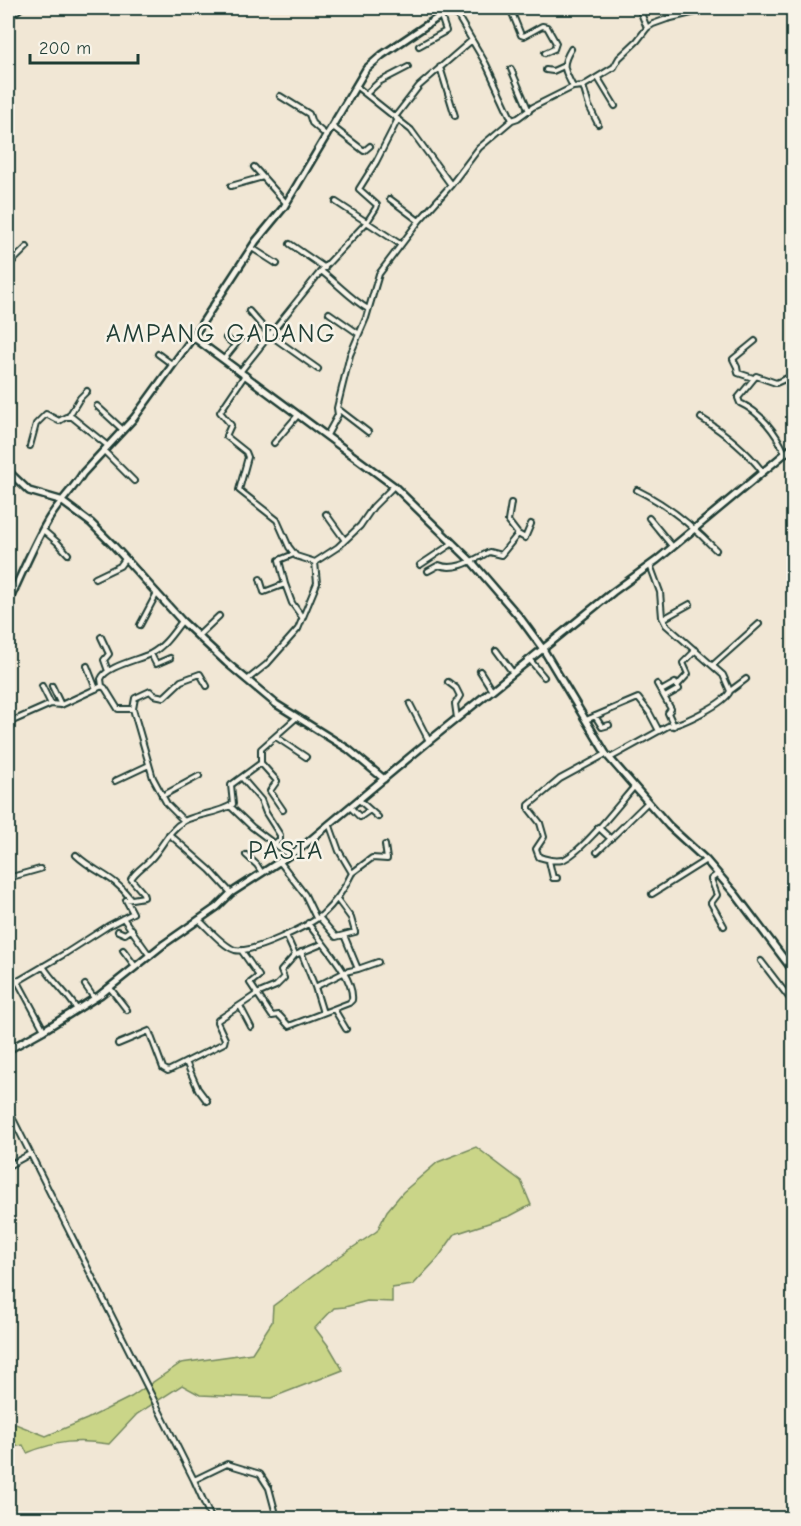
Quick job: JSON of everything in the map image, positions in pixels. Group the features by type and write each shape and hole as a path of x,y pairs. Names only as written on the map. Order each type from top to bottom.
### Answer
{"street":[{"path":"8,18 21,8"},
{"path":"8,603 43,530 60,501 123,430 173,365 264,230 287,204 366,69 377,58 441,16 446,10 453,8 486,64 512,120"},
{"path":"510,8 524,36 542,26 547,27 556,43 554,49 545,53"},
{"path":"639,8 647,28"},
{"path":"327,435 338,416 337,408 350,355 376,281 400,244 451,185 479,148 512,120 533,107 573,87 583,86 614,67 619,58 647,28 667,19 712,8"},
{"path":"419,46 445,32 446,28 441,16"},
{"path":"394,486 373,507 360,526 334,550 315,562 300,558 289,547 277,520 239,490 248,457 246,452 226,436 231,425 220,412 243,373 270,335 323,269 367,222 377,205 359,189 376,162 396,118 419,86 472,40"},
{"path":"571,50 564,61 564,66 573,87"},
{"path":"546,70 553,71 564,66"},
{"path":"440,67 455,116"},
{"path":"366,94 379,82 408,68"},
{"path":"511,69 529,111"},
{"path":"598,78 615,106"},
{"path":"583,86 591,113 598,124"},
{"path":"357,87 411,130 451,185"},
{"path":"280,96 309,114 312,123 327,136"},
{"path":"333,127 364,151 370,146"},
{"path":"254,167 287,204"},
{"path":"231,186 264,177"},
{"path":"390,199 419,221"},
{"path":"336,202 400,244"},
{"path":"290,244 323,269 357,302 368,309"},
{"path":"8,266 27,247"},
{"path":"252,248 277,264"},
{"path":"249,311 270,335 318,369"},
{"path":"329,313 359,334"},
{"path":"193,337 394,486 472,562 521,619 543,649 608,756 647,803 706,860 794,972"},
{"path":"226,338 235,345"},
{"path":"224,359 240,339"},
{"path":"753,378 738,373 738,367 733,359 754,341"},
{"path":"158,354 173,365"},
{"path":"785,453 777,437 756,412 740,403 739,396 753,378 759,376 776,383 794,375"},
{"path":"30,446 36,424 46,414 59,421 69,416 87,391"},
{"path":"97,406 123,430"},
{"path":"337,408 368,432"},
{"path":"274,443 299,415"},
{"path":"69,416 106,448 134,480"},
{"path":"701,418 719,429 747,452 762,471"},
{"path":"8,1050 94,998 217,908 231,893 330,826 429,741 650,565 794,446"},
{"path":"8,471 29,491 60,501 103,534 182,621 247,680 296,718 342,744 384,779"},
{"path":"8,485 14,478"},
{"path":"637,490 663,504 694,528 716,550"},
{"path":"511,503 508,522 518,534 525,538 531,524"},
{"path":"326,514 344,539"},
{"path":"648,518 672,546"},
{"path":"43,530 68,554"},
{"path":"428,571 439,565 446,568 472,562 489,552 501,555 518,534"},
{"path":"420,565 453,543"},
{"path":"294,554 279,560 292,603 302,617"},
{"path":"96,578 120,566 126,558"},
{"path":"247,680 267,664 298,628 318,583 315,562"},
{"path":"650,565 660,592 663,619 667,627 723,675 730,691"},
{"path":"260,579 264,592 285,584"},
{"path":"140,625 157,592"},
{"path":"663,619 690,604"},
{"path":"198,636 219,616"},
{"path":"134,709 118,709 102,686 102,676 108,671 151,654 166,642 182,621"},
{"path":"713,665 759,624"},
{"path":"101,637 109,654 104,660 108,671"},
{"path":"496,650 514,673"},
{"path":"665,697 679,689 677,686 688,672 683,663 696,650"},
{"path":"151,654 157,664 170,658"},
{"path":"530,660 544,677"},
{"path":"87,666 96,689"},
{"path":"480,671 492,690"},
{"path":"184,821 162,796 149,765 134,709 135,698 150,691 154,695 164,697 181,681 200,674 207,686"},
{"path":"634,787 568,858 558,861 539,856 537,849 544,837 540,823 529,809 529,805 560,779 668,726 674,726 725,699 730,691 746,680"},
{"path":"448,682 456,688 460,696 455,704 457,719"},
{"path":"661,691 675,683 677,686"},
{"path":"657,684 670,708 668,712 674,726"},
{"path":"42,686 51,704"},
{"path":"52,686 61,705"},
{"path":"8,723 51,704 61,705 102,686"},
{"path":"586,720 638,698 648,710 659,731"},
{"path":"410,704 429,741"},
{"path":"595,716 602,728 609,725"},
{"path":"283,810 270,792 277,781 261,763 261,749 296,718"},
{"path":"276,737 306,757"},
{"path":"231,806 233,801 230,787 261,763"},
{"path":"115,781 149,765"},
{"path":"162,796 199,776"},
{"path":"242,778 261,800 266,813 280,835 280,839 274,844"},
{"path":"359,800 378,818"},
{"path":"597,852 647,803"},
{"path":"76,855 94,869 107,875 130,898 143,898 143,893 130,879 151,859 169,833 184,821 231,806"},
{"path":"231,806 252,827 289,855"},
{"path":"350,807 360,817 370,810"},
{"path":"330,826 339,852 352,873"},
{"path":"598,827 611,839"},
{"path":"169,833 210,870 231,893"},
{"path":"199,920 229,947 241,950 286,935 317,917 337,899 352,873 372,858 387,859 385,845"},
{"path":"246,855 262,873"},
{"path":"549,860 552,877 557,878"},
{"path":"652,894 706,860"},
{"path":"280,861 317,917 328,926 333,936 354,933 355,928 349,915 337,899"},
{"path":"8,878 40,869"},
{"path":"718,874 711,879 717,895 711,903 724,926"},
{"path":"8,987 16,980 28,976 133,913 126,902 130,898"},
{"path":"123,918 150,956"},
{"path":"241,950 259,976 250,983 272,1016 279,1015 289,1026 349,1003 353,998 345,972 308,923"},
{"path":"118,930 123,934 132,929"},
{"path":"286,935 295,954"},
{"path":"344,935 358,969"},
{"path":"118,1044 149,1031 164,1070 168,1071 224,1043 225,1039 217,1022 257,994 276,986 284,978 281,971 295,954 322,944"},
{"path":"123,950 136,967"},
{"path":"300,952 315,987 322,1013"},
{"path":"760,961 794,1004"},
{"path":"315,987 345,972 378,962"},
{"path":"43,966 50,978 67,993 76,1008"},
{"path":"16,980 44,1030"},
{"path":"85,985 94,998"},
{"path":"109,987 127,1010"},
{"path":"240,1006 251,1027"},
{"path":"334,1009 346,1029"},
{"path":"186,1062 198,1089 207,1101"},
{"path":"8,1109 211,1518"},
{"path":"8,1156 10,1165 30,1154"},
{"path":"194,1480 229,1463 259,1473 270,1490 277,1518"}],"green space":[{"path":"476,1147 521,1181 531,1205 510,1216 455,1234 438,1258 413,1285 392,1288 392,1302 367,1301 334,1308 315,1328 343,1370 271,1398 200,1395 182,1385 137,1414 109,1444 67,1442 27,1453 23,1445 8,1448 8,1421 46,1436 131,1397 181,1363 252,1353 272,1322 273,1306 377,1231 387,1211 403,1192 438,1162"}],"district":[{"name":"AMPANG GADANG","path":"221,334"},
{"name":"PASIA","path":"286,851"}]}
